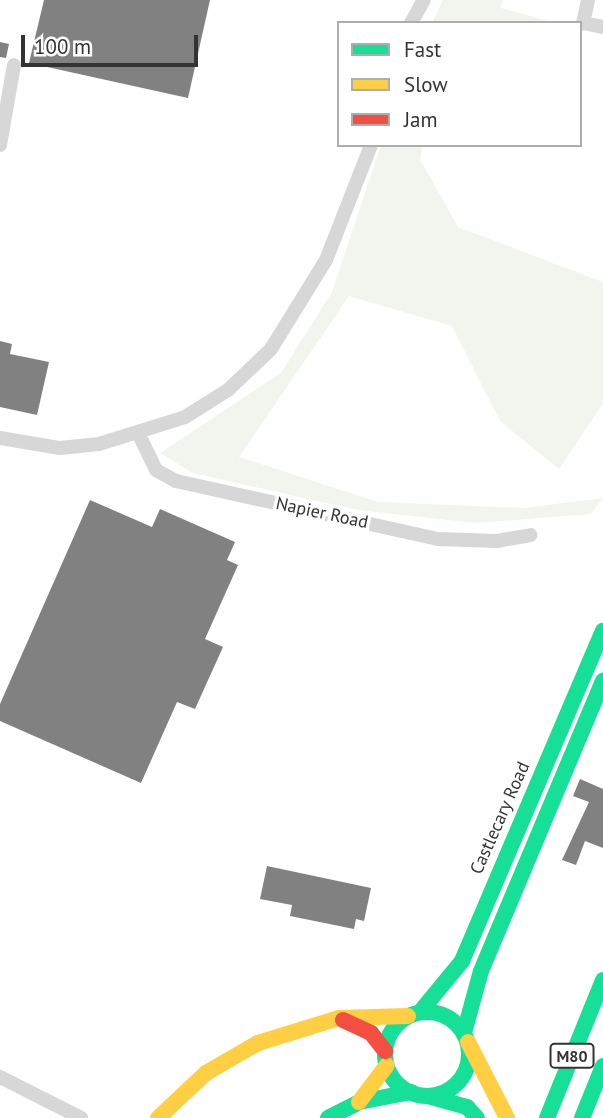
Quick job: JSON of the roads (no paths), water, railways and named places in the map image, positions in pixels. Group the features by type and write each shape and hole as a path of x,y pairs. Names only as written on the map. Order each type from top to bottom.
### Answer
{"main road":[{"name":"Castlecary Road","path":"414,1014 462,961 603,631"},
{"path":"428,1096 463,1076 466,1038 481,971 603,681"},
{"name":"M80","path":"541,1116 600,988"},
{"path":"359,1102 386,1058 391,1032 414,1014"},
{"path":"158,1118 238,1052 339,1018 414,1014 448,1017 466,1038 508,1118"},
{"path":"339,1018 370,1033 411,1093"},
{"name":"M80","path":"582,1118 603,1066"},
{"path":"328,1118 359,1102 411,1093 467,1107 477,1118"}],"street":[{"path":"412,21 424,0"},
{"path":"588,0 582,31 603,27"},
{"path":"0,145 14,65"},
{"path":"0,438 60,448 139,435 228,390 271,349 326,260 370,147"},
{"name":"Napier Road","path":"139,435 156,470 176,481 437,538 497,541 530,535"},
{"path":"0,1077 81,1118"}]}
